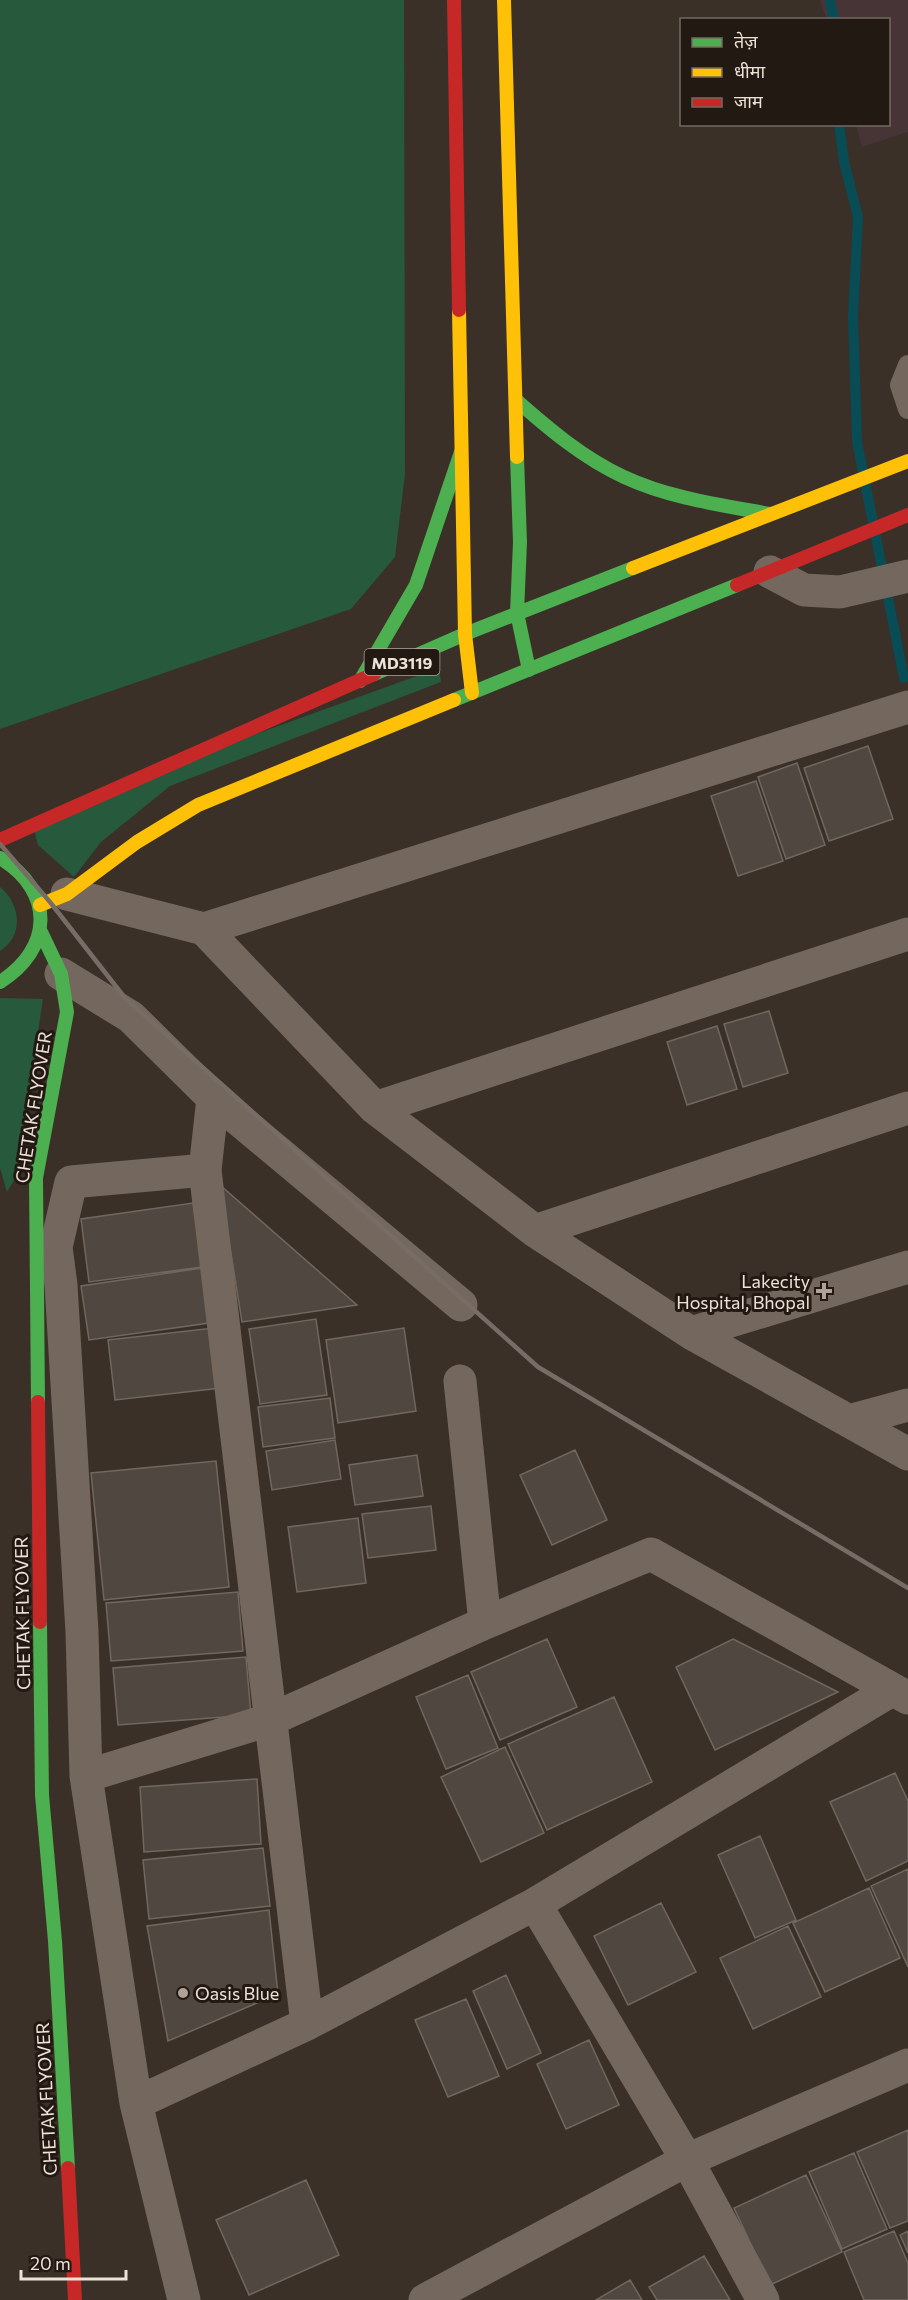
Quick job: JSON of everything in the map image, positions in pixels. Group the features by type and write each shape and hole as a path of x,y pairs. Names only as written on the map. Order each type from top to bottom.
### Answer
{"main road":[{"path":"454,0 465,634 472,693"},
{"path":"504,0 520,542 517,613 530,670"},
{"path":"516,400 551,431 594,460 640,483 699,500 770,514"},
{"path":"360,681 396,625 416,585 461,452"},
{"name":"MD3119","path":"0,840 465,634 770,514 890,470 908,461"},
{"path":"0,982 13,976 31,957 54,899 137,842 198,805 908,515"},
{"path":"0,858 11,863 54,899"},
{"name":"CHETAK FLYOVER","path":"41,932 61,974 67,1011 36,1178 42,1795 55,1941 75,2300"}],"street":[{"path":"770,572 804,590 840,592 907,576"},
{"path":"54,899 204,929 908,707"},
{"path":"204,929 375,1108 534,1231 691,1333 908,1454"},
{"path":"375,1108 908,934"},
{"path":"61,974 131,1017 213,1098 461,1305"},
{"path":"213,1098 205,1170 307,2024"},
{"path":"534,1231 908,1108"},
{"path":"184,2300 136,2103 86,1776 82,1632 61,1285 56,1247 71,1182 205,1170"},
{"path":"691,1333 908,1267"},
{"path":"460,1381 485,1623"},
{"path":"849,1421 908,1405"},
{"path":"86,1776 272,1719 485,1623 651,1554 899,1694"},
{"path":"136,2103 307,2024 535,1904 899,1694"},
{"path":"535,1904 687,2160 763,2300"},
{"path":"425,2300 687,2160 908,2065"}],"lane":[{"path":"908,365 900,385 908,409"}],"shaded area":[{"path":"820,0 908,0 908,132 862,147 856,126 890,126 890,18 826,18"}],"green space":[{"path":"0,0 404,0 405,474 395,557 351,609 0,729"},
{"path":"439,668 441,682 170,786 101,842 74,877 38,845 32,822 181,761"},
{"path":"0,887 12,902 17,919 13,936 0,951"},
{"path":"0,998 43,999 16,1177 7,1192 0,1168"}],"building":[{"path":"868,746 893,819 829,841 804,768"},
{"path":"797,763 825,845 786,859 758,777"},
{"path":"756,781 783,861 738,876 711,796"},
{"path":"769,1011 788,1073 743,1087 724,1024"},
{"path":"717,1026 737,1089 687,1105 667,1042"},
{"path":"220,1185 357,1305 242,1322"},
{"path":"193,1203 202,1267 89,1282 81,1219"},
{"path":"202,1268 209,1323 89,1340 81,1286"},
{"path":"316,1319 327,1395 260,1404 249,1329"},
{"path":"214,1328 221,1388 115,1400 108,1340"},
{"path":"404,1328 416,1411 338,1423 326,1340"},
{"path":"330,1398 335,1438 263,1447 258,1407"},
{"path":"335,1440 341,1479 272,1490 266,1451"},
{"path":"575,1450 607,1520 552,1545 520,1475"},
{"path":"417,1455 423,1496 355,1505 349,1465"},
{"path":"216,1461 229,1587 104,1600 91,1473"},
{"path":"431,1506 436,1550 368,1558 362,1514"},
{"path":"358,1518 366,1583 297,1592 288,1527"},
{"path":"238,1592 243,1651 111,1661 106,1603"},
{"path":"547,1639 577,1707 500,1740 471,1672"},
{"path":"733,1639 838,1692 715,1750 676,1667"},
{"path":"246,1657 251,1715 118,1725 113,1668"},
{"path":"468,1675 498,1748 446,1769 416,1697"},
{"path":"614,1697 652,1782 547,1830 508,1744"},
{"path":"505,1747 544,1833 481,1862 441,1777"},
{"path":"895,1773 908,1801 908,1861 866,1881 830,1802"},
{"path":"257,1779 261,1844 144,1852 140,1787"},
{"path":"760,1836 796,1920 755,1938 718,1855"},
{"path":"263,1848 270,1906 149,1919 143,1860"},
{"path":"908,1869 908,1967 871,1886"},
{"path":"869,1888 900,1958 825,1992 793,1923"},
{"path":"661,1903 696,1972 628,2005 594,1936"},
{"path":"269,1910 278,1994 168,2041 147,1926"},
{"path":"788,1926 821,1997 753,2029 720,1958"},
{"path":"506,1975 541,2053 507,2069 473,1991"},
{"path":"466,1999 499,2076 448,2097 415,2020"},
{"path":"589,2040 619,2105 566,2129 537,2064"},
{"path":"908,2130 908,2221 890,2228 857,2152"},
{"path":"854,2153 887,2229 842,2249 809,2172"},
{"path":"806,2175 842,2252 770,2285 734,2208"},
{"path":"306,2180 339,2255 249,2295 216,2220"},
{"path":"894,2231 908,2263 908,2300 864,2300 844,2252"},
{"path":"908,2231 908,2253 900,2235"},
{"path":"704,2256 730,2300 657,2300 649,2287"},
{"path":"630,2280 642,2300 596,2300"}],"waterway":[{"path":"830,0 834,18"},
{"path":"839,126 844,162 858,217 853,316 857,442 904,678"}],"railway":[{"path":"0,844 50,902 125,998 538,1367 908,1588"}],"traffic: fast":[{"path":"516,400 581,452 624,477 677,496 770,514"},
{"path":"360,681 416,585 461,452"},
{"path":"517,457 520,542 517,613 529,670"},
{"path":"374,674 465,634 633,568"},
{"path":"454,700 737,585"},
{"path":"0,858 18,871 31,887 38,903 40,920 38,937 30,953 17,969 0,982"},
{"path":"38,1402 36,1178 67,1012 61,974 41,932"},
{"path":"40,1622 42,1795 55,1941 68,2168"}],"traffic: slow":[{"path":"504,0 517,457"},
{"path":"459,310 465,634 472,693"},
{"path":"633,568 908,461"},
{"path":"40,905 67,894 137,842 198,805 454,700"}],"traffic: jam":[{"path":"454,0 459,310"},
{"path":"737,585 908,515"},
{"path":"0,840 374,674"},
{"path":"38,1402 40,1622"},
{"path":"68,2168 75,2300"}],"place":[{"name":"Lakecity Hospital, Bhopal","path":"824,1291"},
{"name":"Oasis Blue","path":"183,1993"}]}
